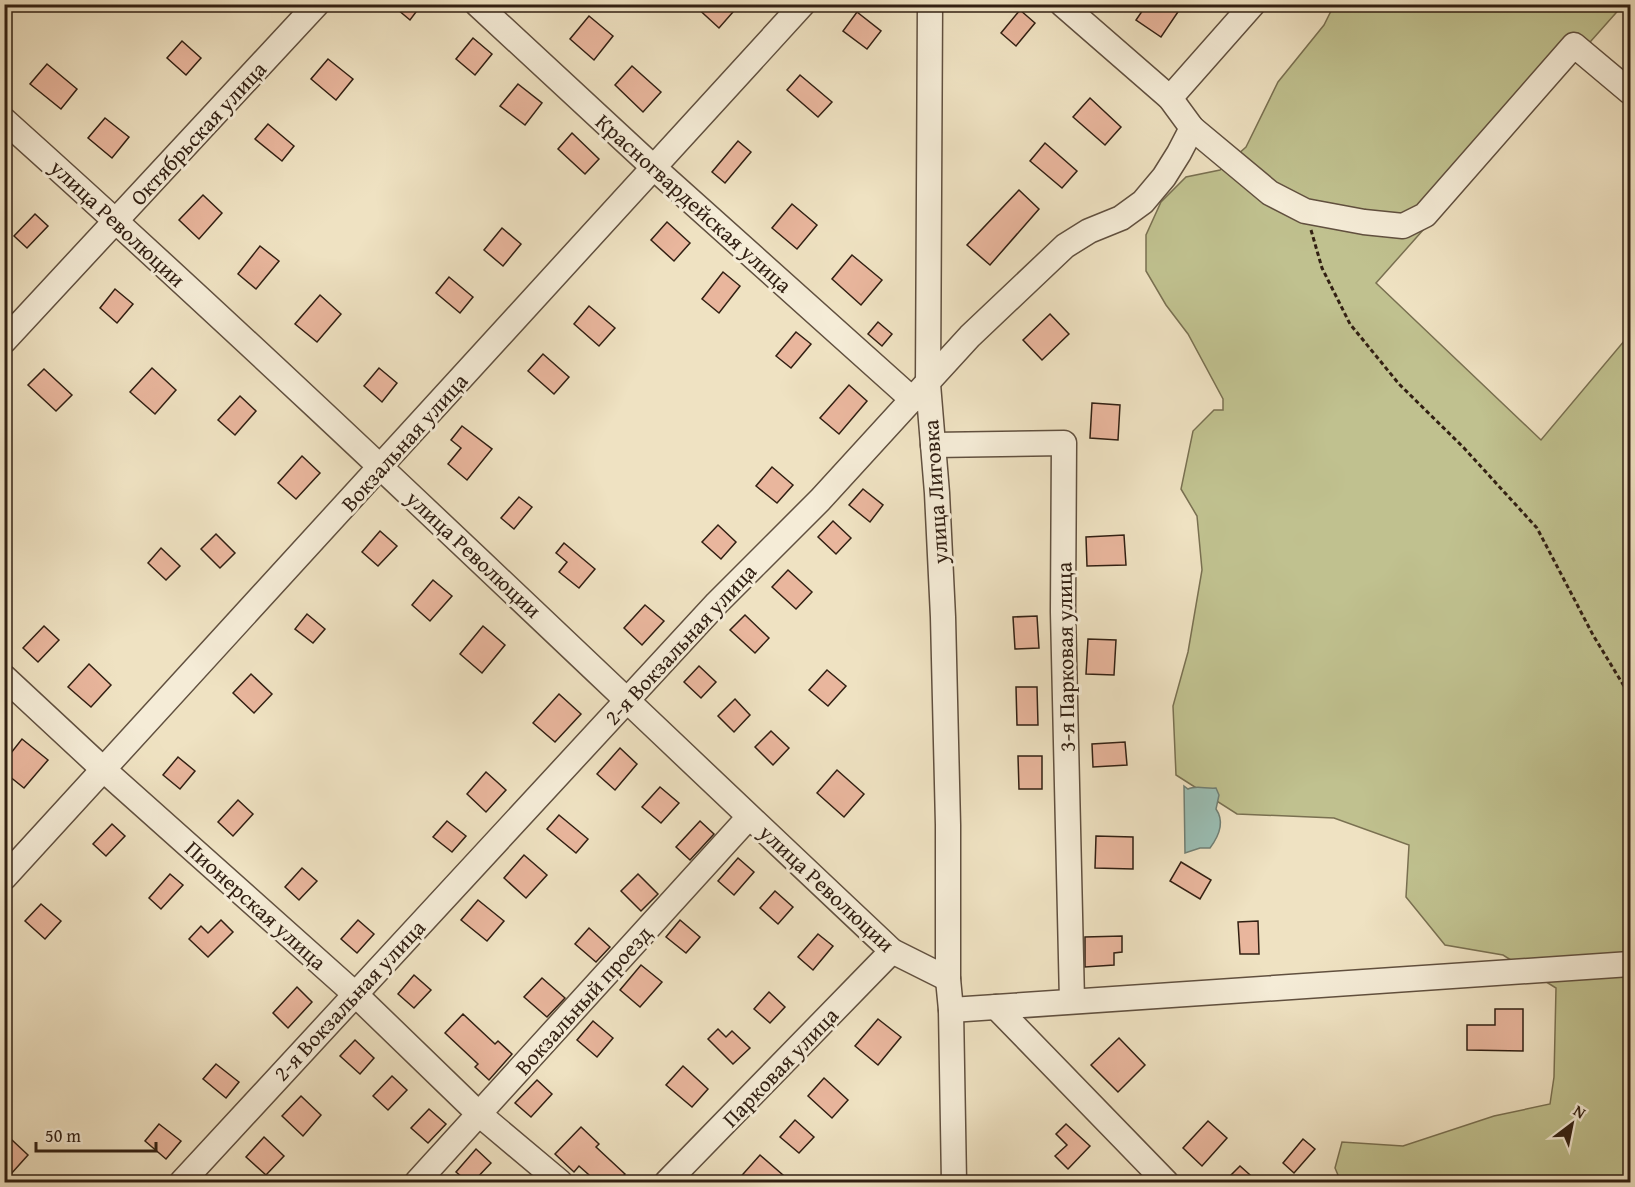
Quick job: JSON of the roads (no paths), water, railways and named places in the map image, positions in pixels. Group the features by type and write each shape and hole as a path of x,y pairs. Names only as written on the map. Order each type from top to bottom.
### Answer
{"street":[{"name":"Октябрьская улица","path":"4,341 317,4"},
{"name":"Красногвардейская улица","path":"477,4 653,167 920,392"},
{"name":"Вокзальная улица","path":"4,878 803,4"},
{"name":"улица Лиговка","path":"930,4 920,392 933,445 943,616 948,825 948,979 951,1010 954,1182"},
{"path":"1062,4 1170,98 1192,128 1270,194 1305,211 1364,222 1403,226 1425,216 1574,45 1630,92"},
{"path":"1170,98 1253,4"},
{"name":"улица Революции","path":"4,120 116,220 381,467 892,951 948,979"},
{"name":"2-я Вокзальная улица","path":"182,1182 717,603 820,500 970,336 1065,246 1089,231 1121,218 1143,202 1164,177 1192,128"},
{"name":"3-я Парковая улица","path":"933,445 1064,443 1063,612 1072,1001"},
{"name":"Пионерская улица","path":"4,677 104,770 354,994 480,1114 560,1182"},
{"name":"Вокзальный проезд","path":"417,1182 749,817"},
{"name":"Парковая улица","path":"668,1182 892,951"},
{"path":"951,1010 1630,964"},
{"path":"996,1007 1166,1182"}],"water":[{"path":"1184,786 1188,789 1216,788 1219,795 1216,809 1220,819 1220,829 1210,848 1200,848 1185,853"}]}
